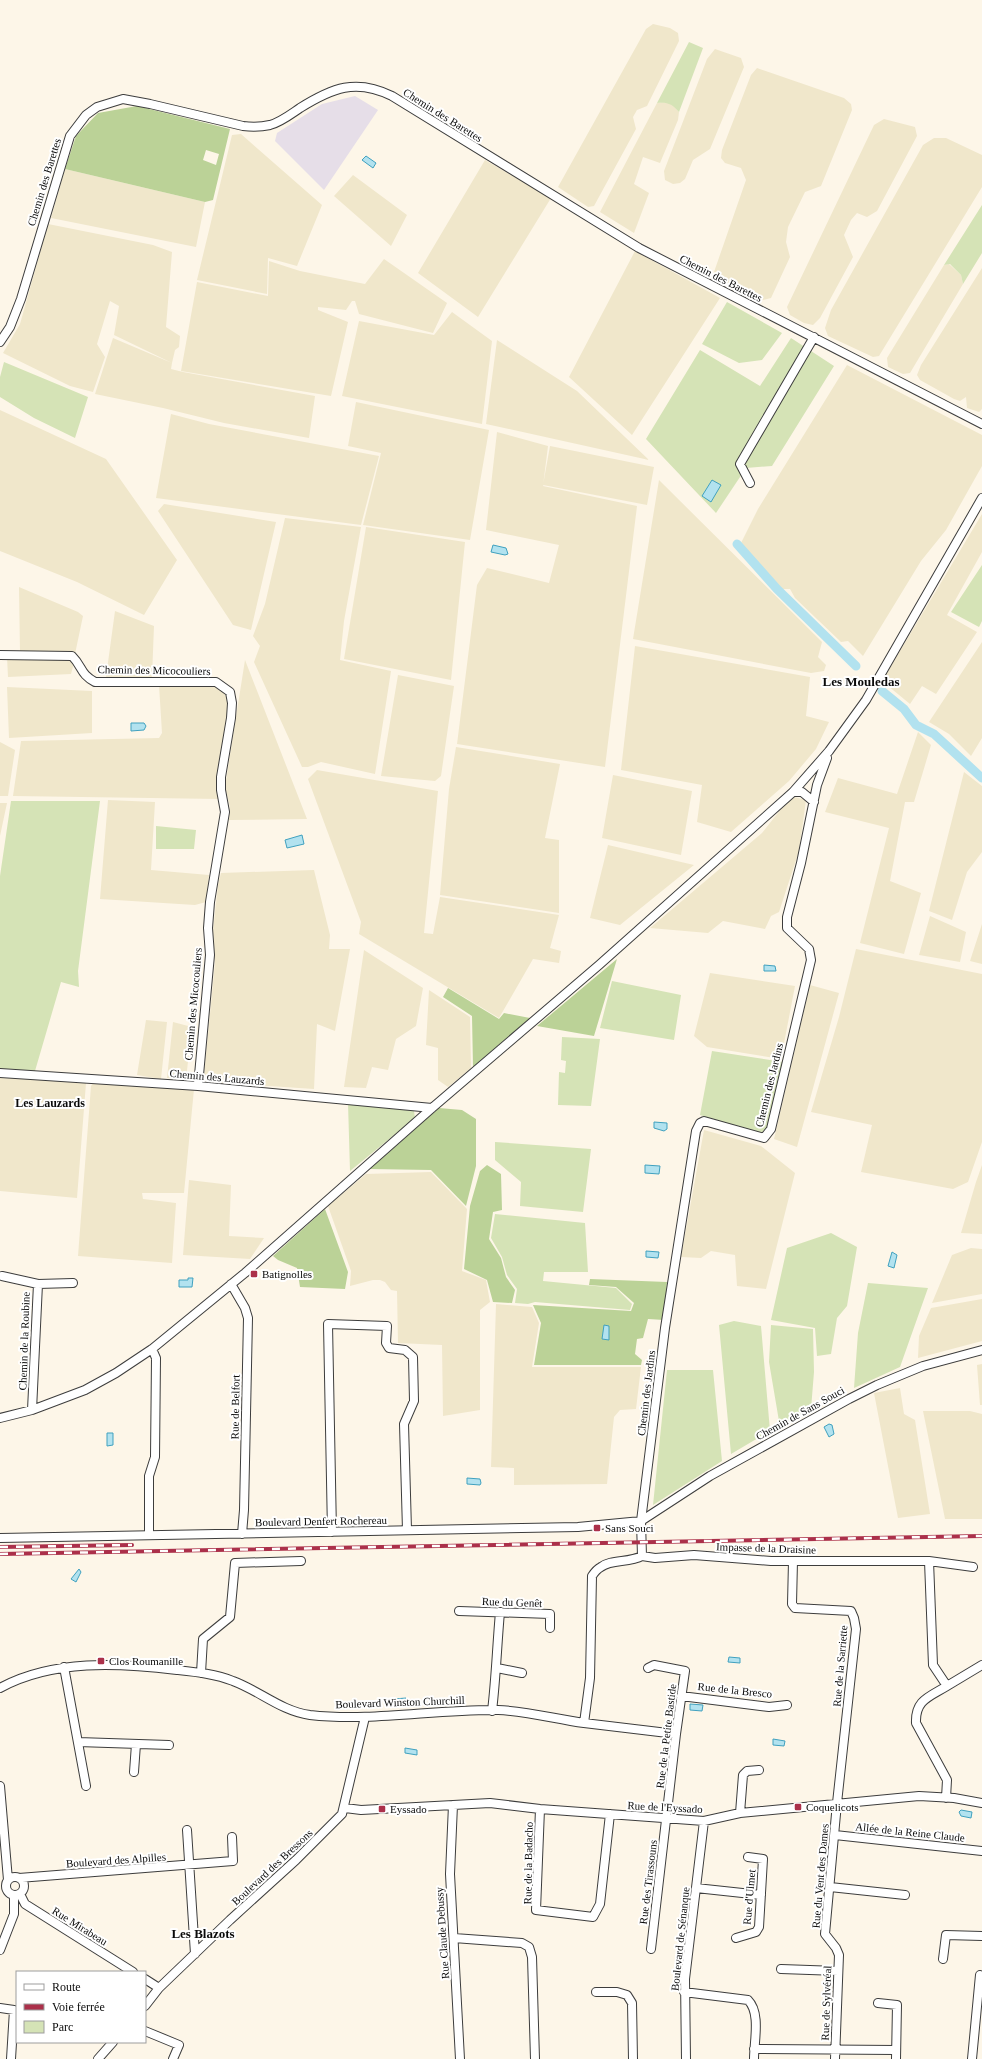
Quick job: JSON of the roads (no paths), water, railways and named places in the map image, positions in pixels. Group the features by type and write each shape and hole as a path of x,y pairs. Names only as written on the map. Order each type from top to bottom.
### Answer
{"street":[{"name":"Chemin des Barettes","path":"0,342 10,327 21,298 70,136 86,115 97,108 123,100 136,101 243,126 261,127 283,120 328,92 355,86 368,87 392,96 639,248 982,424"},
{"path":"750,483 740,464 814,337"},
{"path":"0,1418 32,1410 85,1390 116,1373 152,1349 231,1284 432,1108 599,965 792,792 829,751 866,700 982,498"},
{"name":"Chemin des Micocouliers","path":"0,654 72,656 78,662 86,677 96,682 216,682 230,692 232,718 221,777 221,790 225,812 210,902 208,928 210,956 198,1086"},
{"name":"Chemin des Jardins","path":"641,1521 665,1328 696,1131 700,1123 704,1121 764,1138 771,1129 811,960 809,949 787,928 786,924 810,825 817,785 829,751"},
{"path":"792,792 802,792 814,802"},
{"name":"Chemin des Lauzards","path":"0,1073 198,1086 432,1108"},
{"path":"2,1276 38,1284"},
{"name":"Chemin de la Roubine","path":"32,1410 38,1284 73,1283"},
{"name":"Rue de Belfort","path":"231,1284 245,1308 248,1318 244,1510 242,1534"},
{"path":"332,1532 328,1324 387,1326 386,1342 389,1348 406,1350 414,1358 414,1401 404,1424 407,1530"},
{"path":"149,1535 149,1476 154,1457 156,1358 152,1349"},
{"name":"Chemin de Sans Souci","path":"641,1521 710,1476 870,1388 924,1366 982,1350"},
{"path":"584,1723 590,1678 592,1576 601,1566 615,1562 633,1561 642,1556 641,1521"},
{"name":"Boulevard Denfert Rochereau","path":"0,1538 578,1527 641,1521"},
{"name":"Impasse de la Draisine","path":"642,1556 655,1558 694,1555 793,1561 929,1561 973,1567"},
{"path":"201,1673 203,1639 230,1616 235,1563 301,1561"},
{"name":"Rue de la Sarriette","path":"793,1561 792,1604 795,1608 851,1611 854,1618 856,1629 837,1803"},
{"path":"929,1561 933,1665 947,1686"},
{"name":"Rue du Genêt","path":"459,1611 550,1614 550,1628"},
{"path":"492,1711 497,1668 496,1651 500,1612"},
{"name":"Rue de la Petite Bastide","path":"648,1668 654,1665 686,1671 676,1734 667,1818"},
{"path":"946,1798 947,1780 916,1723 915,1713 919,1703 982,1665"},
{"name":"Boulevard Winston Churchill","path":"0,1688 19,1678 64,1667 142,1666 201,1673 233,1681 280,1706 309,1715 365,1717 492,1711 541,1714 584,1723 676,1734"},
{"path":"64,1667 86,1786"},
{"path":"497,1668 522,1673"},
{"name":"Rue de la Bresco","path":"681,1696 769,1707 787,1705"},
{"name":"Boulevard des Bressons","path":"146,2005 160,1988 195,1954 336,1822 345,1808 365,1717"},
{"path":"78,1742 169,1745"},
{"path":"134,1772 136,1744"},
{"path":"740,1813 742,1775 746,1770 759,1770"},
{"path":"0,1786 5,1882 8,1893 17,1895"},
{"name":"Rue de l'Eyssado","path":"345,1808 362,1810 490,1803 540,1809 704,1821 740,1813 919,1796 982,1803"},
{"name":"Rue du Vent des Dames","path":"836,1948 825,1934 837,1803"},
{"name":"Rue Claude Debussy","path":"453,1805 450,1874 460,2059"},
{"name":"Rue de la Badacho","path":"540,1809 536,1910 593,1917 600,1904 610,1814"},
{"name":"Rue des Tirassouns","path":"650,1950 667,1818"},
{"name":"Boulevard de Sénanque","path":"686,2059 684,1992 704,1821"},
{"path":"187,1830 195,1954"},
{"name":"Allée de la Reine Claude","path":"835,1835 982,1851"},
{"name":"Boulevard des Alpilles","path":"19,1878 233,1861 232,1837"},
{"name":"Rue d'Ulmet","path":"736,1938 756,1932 759,1926 763,1859 748,1857"},
{"path":"0,1950 14,1914 17,1895 24,1886 19,1878 13,1877 5,1882"},
{"path":"830,1887 904,1895"},
{"path":"696,1888 761,1895"},
{"name":"Rue Mirabeau","path":"17,1895 25,1904 131,1971"},
{"path":"943,1959 946,1935 982,1936"},
{"path":"454,1938 522,1942 529,1947 532,1957 535,2059"},
{"name":"Rue de Sylvéréal","path":"835,2059 839,1955 836,1948"},
{"path":"781,1969 838,1971"},
{"path":"972,2059 980,1975"},
{"path":"146,1980 160,1988"},
{"path":"596,1992 622,1993 627,1995 632,2003 633,2059"},
{"path":"684,1992 748,2000 754,2006 755,2013 754,2059"},
{"path":"878,2003 897,2005 896,2059"},
{"path":"0,2008 14,2010 11,2059"},
{"path":"146,2031 179,2045 173,2059"},
{"path":"98,2059 112,2043"},
{"path":"754,2048 896,2050"}],"water":[{"path":"366,156 376,163 373,168 362,160"},
{"path":"712,480 721,485 711,502 702,496"},
{"path":"493,545 506,548 508,554 505,555 491,552"},
{"path":"131,723 144,723 146,726 144,730 131,731"},
{"path":"302,835 304,844 287,848 285,840"},
{"path":"764,965 775,966 776,971 764,971"},
{"path":"654,1122 667,1123 667,1129 664,1131 654,1128"},
{"path":"645,1165 660,1166 659,1174 645,1173"},
{"path":"646,1251 659,1252 658,1258 646,1257"},
{"path":"892,1252 897,1255 894,1268 888,1266"},
{"path":"188,1278 193,1278 192,1287 179,1287 179,1280 188,1280"},
{"path":"604,1325 609,1326 609,1340 602,1339"},
{"path":"829,1424 832,1425 834,1434 829,1437 824,1427"},
{"path":"107,1433 113,1433 113,1445 107,1446"},
{"path":"467,1478 480,1479 481,1483 480,1485 467,1484"},
{"path":"79,1569 81,1572 76,1582 71,1579"},
{"path":"729,1657 740,1658 740,1663 728,1662"},
{"path":"406,1698 406,1704 394,1705 394,1699"},
{"path":"690,1704 703,1705 702,1711 690,1710"},
{"path":"773,1739 785,1741 784,1746 773,1745"},
{"path":"405,1748 417,1750 417,1755 405,1753"},
{"path":"961,1810 972,1812 971,1818 961,1816 959,1812"}],"waterway":[{"path":"737,544 777,589 856,666"},
{"path":"882,691 904,709 916,725 934,734 982,778"}],"railway":[{"path":"0,1554 982,1536"},
{"path":"0,1547 132,1545"}],"place":[{"name":"Batignolles","path":"254,1274"},
{"name":"Sans Souci","path":"597,1528"},
{"name":"Clos Roumanille","path":"101,1661"},
{"name":"Coquelicots","path":"798,1807"},
{"name":"Eyssado","path":"382,1809"}],"district":[{"name":"Les Mouledas","path":"861,681"},
{"name":"Les Lauzards","path":"50,1103"},
{"name":"Les Blazots","path":"203,1933"}]}
